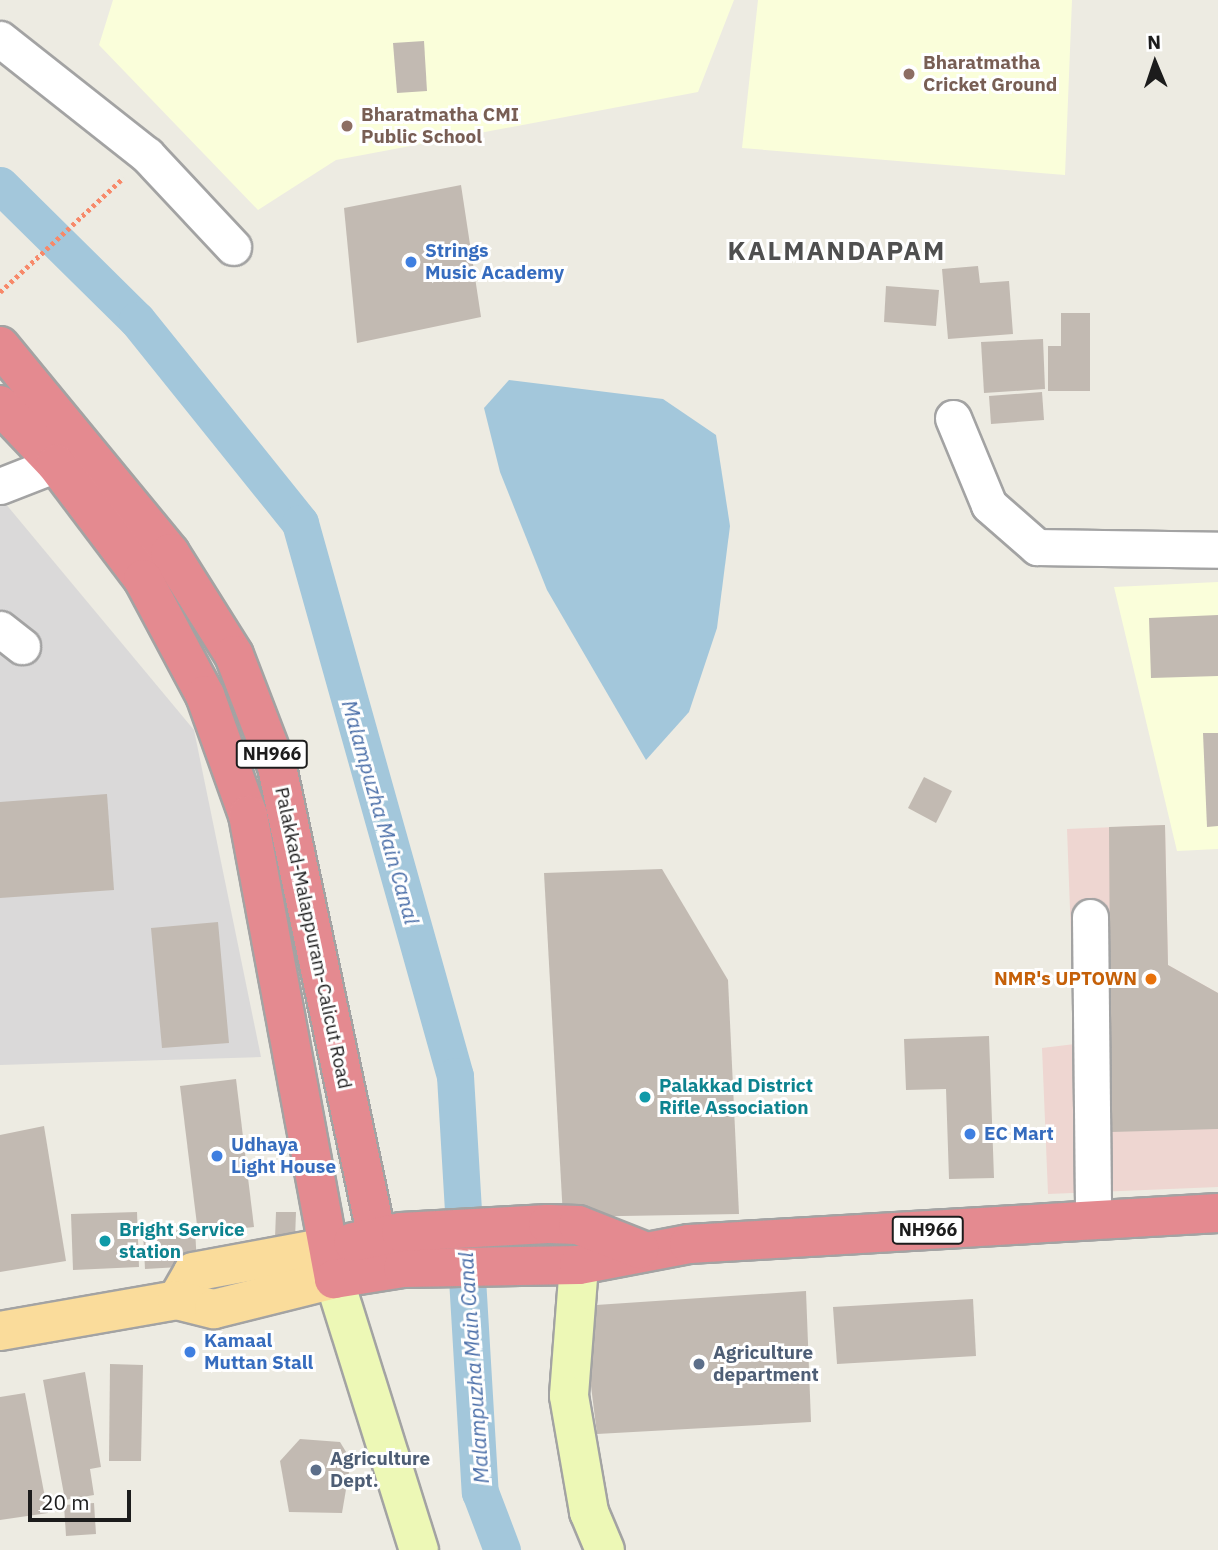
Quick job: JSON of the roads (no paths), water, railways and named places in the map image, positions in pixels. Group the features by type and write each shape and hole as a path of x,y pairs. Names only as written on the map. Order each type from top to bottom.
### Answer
{"highway":[{"name":"Palakkad-Malappuram-Calicut Road","path":"0,346 170,553 234,655 277,767 388,1252"},
{"name":"Palakkad-Malappuram-Calicut Road","path":"0,405 56,464 143,579 218,730 248,815 331,1263"},
{"path":"218,730 255,711"},
{"name":"NH966","path":"388,1252 566,1264 639,1249 1218,1213"},
{"name":"NH966","path":"331,1263 548,1224 578,1225 639,1249"}],"main road":[{"path":"0,1331 177,1300 214,1309 331,1263"}],"street":[{"path":"0,39 147,155 233,247"},
{"path":"953,418 989,505 1037,547 1218,550"},
{"path":"0,486 56,464"},
{"path":"1090,917 1093,1220"},
{"path":"360,1365 388,1252"},
{"path":"331,1263 360,1365 419,1550"},
{"path":"566,1264 569,1396 589,1512 605,1550"}],"water":[{"path":"509,380 663,399 716,435 730,526 717,628 689,712 646,760 547,590 500,472 484,408"}],"waterway":[{"name":"Malampuzha Main Canal","path":"0,185 137,320 300,523 455,1076 480,1492 502,1550"}],"place":[{"name":"Bharatmatha Cricket Ground","path":"909,74"},
{"name":"Bharatmatha CMI Public School","path":"347,126"},
{"name":"Strings Music Academy","path":"411,262"},
{"name":"NMR's UPTOWN","path":"1151,979"},
{"name":"Palakkad District Rifle Association","path":"645,1097"},
{"name":"EC Mart","path":"970,1134"},
{"name":"Udhaya Light House","path":"217,1156"},
{"name":"Bright Service station","path":"105,1241"},
{"name":"Kamaal Muttan Stall","path":"190,1352"},
{"name":"Agriculture department","path":"699,1364"},
{"name":"Agriculture Dept.","path":"316,1470"}],"district":[{"name":"KALMANDAPAM","path":"837,251"}]}
